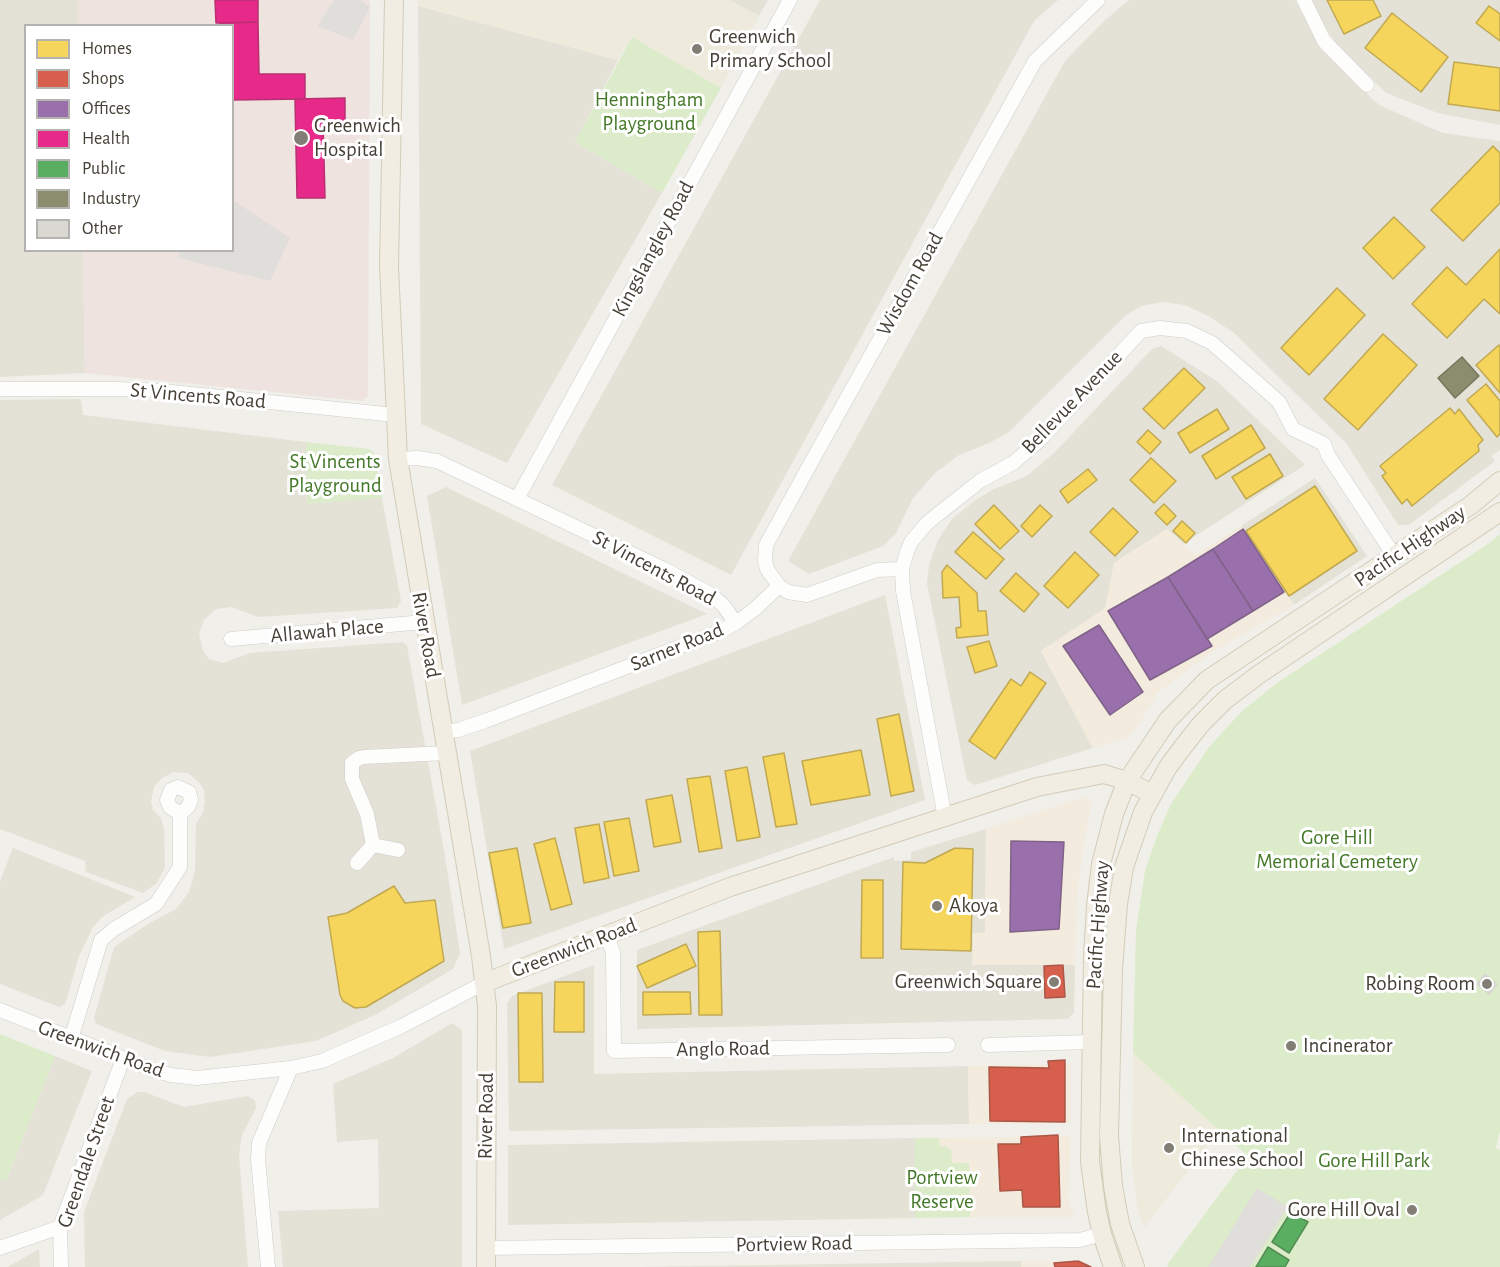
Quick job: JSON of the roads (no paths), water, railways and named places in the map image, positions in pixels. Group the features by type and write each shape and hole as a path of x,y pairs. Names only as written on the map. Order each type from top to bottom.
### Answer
{"main road":[{"name":"River Road","path":"394,0 389,267 398,459 488,1013 486,1267"},
{"name":"Pacific Highway","path":"1113,1267 1102,1234 1090,1162 1091,1042 1096,906 1101,864 1110,825 1127,781 1168,720 1207,680 1395,557 1471,505 1500,481"},
{"name":"Pacific Highway","path":"1135,1267 1120,1224 1110,1157 1113,969 1122,876 1136,830 1152,794 1190,737 1225,700 1258,675 1500,512"},
{"name":"Greenwich Road","path":"484,983 730,887 1037,787 1090,776 1111,775 1152,794"}],"street":[{"name":"Kingslangley Road","path":"518,499 790,0"},
{"name":"Wisdom Road","path":"778,586 767,569 766,545 1035,61 1098,0"},
{"path":"1304,0 1328,46 1366,85"},
{"name":"Bellevue Avenue","path":"945,818 903,591 902,569 911,542 927,523 980,481 1013,463 1040,440 1141,331 1160,328 1187,331 1212,343 1279,402 1293,429 1324,444 1328,455 1395,557"},
{"name":"St Vincents Road","path":"0,389 163,391 395,415"},
{"name":"St Vincents Road","path":"398,459 417,458 437,461 518,499 710,594 723,605 736,623"},
{"path":"778,586 788,592 807,595 877,570 902,569"},
{"name":"Sarner Road","path":"443,732 458,730 485,721 705,638 736,623 756,608 778,586"},
{"name":"Allawah Place","path":"231,639 424,622"},
{"path":"373,845 368,814 352,779 352,763 364,757 446,753"},
{"path":"71,1038 101,940 114,928 156,904 180,867 180,814"},
{"path":"373,845 398,850"},
{"path":"357,863 373,845"},
{"name":"Anglo Road","path":"607,935 613,953 614,1051 948,1045"},
{"name":"Greenwich Road","path":"0,1010 123,1059 171,1075 196,1078 291,1068 322,1061 402,1026 484,983"},
{"path":"988,1045 1091,1042"},
{"name":"Greendale Street","path":"61,1267 60,1227 123,1059"},
{"path":"268,1267 258,1159 259,1143 291,1068"},
{"path":"0,1248 60,1227"},
{"name":"Portview Road","path":"486,1248 1080,1240 1102,1234"}],"place":[{"name":"Greenwich Primary School","path":"697,49"},
{"name":"Greenwich Hospital","path":"301,138"},
{"name":"Akoya","path":"937,906"},
{"name":"Greenwich Square","path":"1054,982"},
{"name":"Robing Room","path":"1487,984"},
{"name":"Incinerator","path":"1291,1046"},
{"name":"International Chinese School","path":"1169,1148"},
{"name":"Gore Hill Oval","path":"1412,1210"}],"park label":[{"name":"Henningham Playground","path":"649,112"},
{"name":"St Vincents Playground","path":"335,474"},
{"name":"Gore Hill Memorial Cemetery","path":"1337,850"},
{"name":"Gore Hill Park","path":"1374,1161"},
{"name":"Portview Reserve","path":"942,1190"}]}
